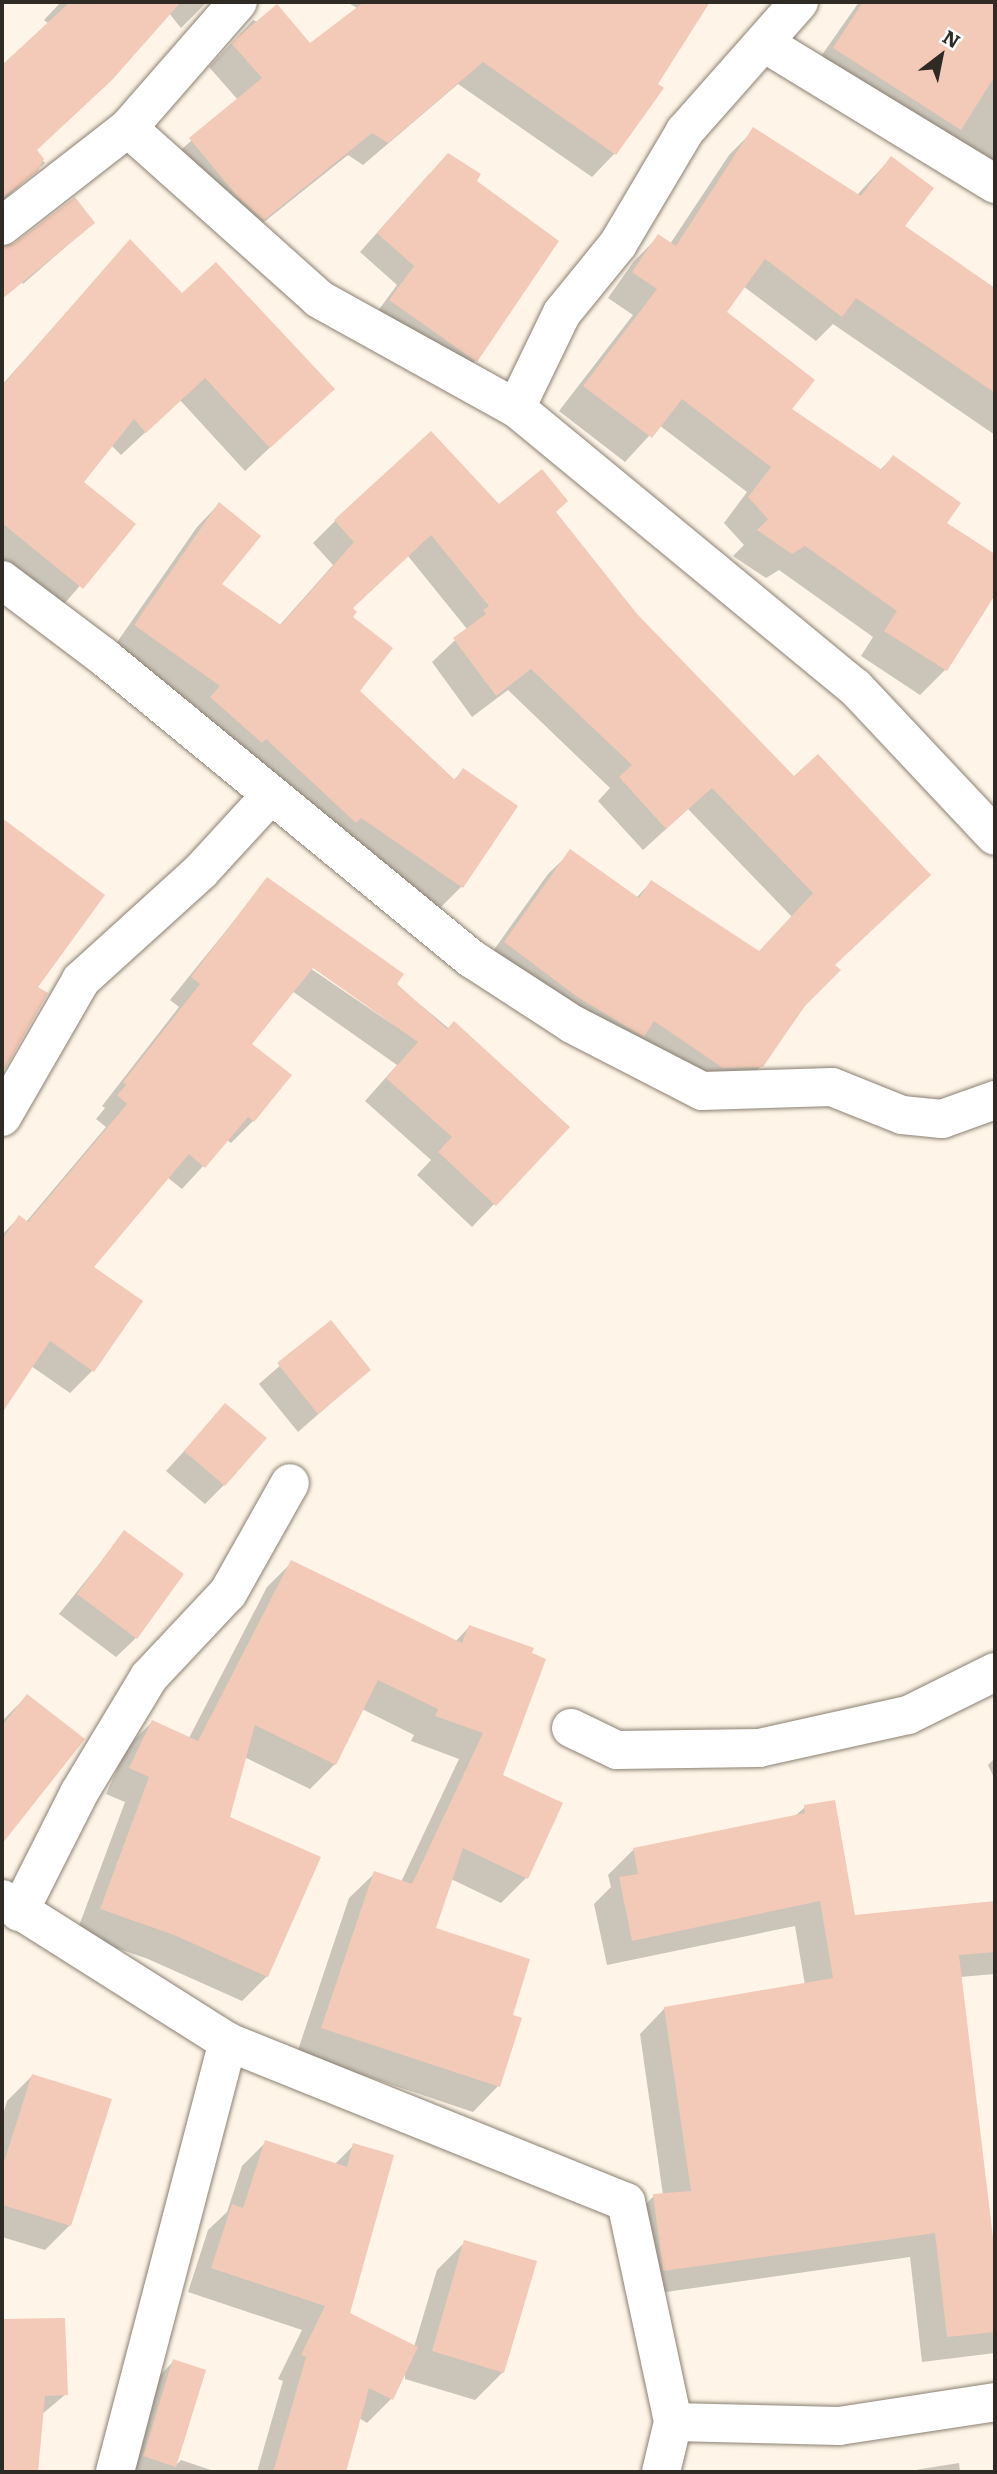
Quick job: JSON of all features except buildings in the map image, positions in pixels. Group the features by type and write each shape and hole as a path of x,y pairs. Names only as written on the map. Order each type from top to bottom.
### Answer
{"street":[{"path":"2,226 128,128 238,2"},
{"path":"516,408 562,313 618,244 685,131 799,2"},
{"path":"764,43 995,184"},
{"path":"128,128 319,299 516,408 855,687 995,836"},
{"path":"2,580 472,959 572,1024 702,1091 832,1087 902,1115 942,1119 995,1100"},
{"path":"2,1117 81,980 201,872 271,795"},
{"path":"289,1483 228,1593 149,1677 10,1906 228,2042 625,2202 673,2422 661,2472"},
{"path":"571,1728 617,1750 759,1748 908,1714 995,1672"},
{"path":"115,2472 228,2042"},
{"path":"673,2422 839,2426 995,2402"}]}
